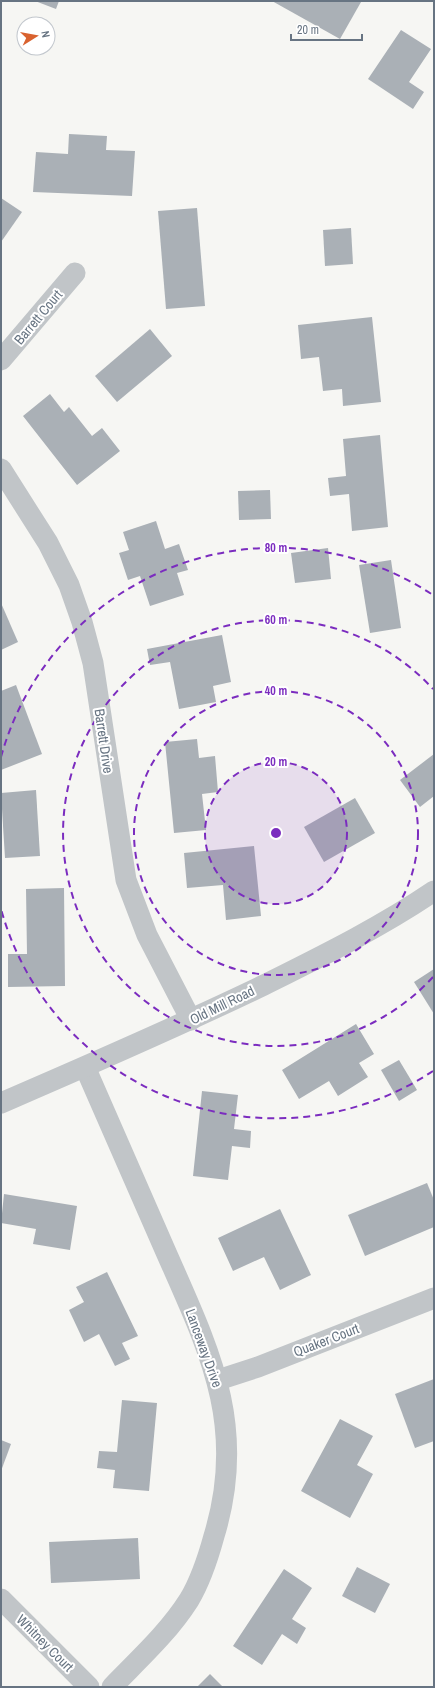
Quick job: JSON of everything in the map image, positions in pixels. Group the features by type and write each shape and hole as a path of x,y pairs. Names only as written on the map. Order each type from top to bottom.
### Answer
{"street":[{"name":"Barrett Court","path":"1,360 75,273"},
{"name":"Barrett Drive","path":"1,469 48,543 69,585 82,622 93,663 121,856 126,880 147,935 191,1020"},
{"name":"Old Mill Road","path":"1,1103 191,1020 322,956 416,903 434,891"},
{"name":"Lanceway Drive","path":"85,1067 201,1332 218,1380 227,1430 227,1464 220,1519 205,1567 188,1601 163,1634 112,1687"},
{"name":"Quaker Court","path":"218,1380 258,1367 434,1298"},
{"name":"Whitney Court","path":"1,1599 89,1687"}],"building":[{"path":"35,1 59,1 56,9"},
{"path":"272,1 359,1 361,2 340,39"},
{"path":"401,30 431,49 409,82 424,92 413,109 368,79"},
{"path":"69,134 107,136 106,150 135,151 132,196 33,192 36,152 68,154"},
{"path":"1,198 22,212 1,242"},
{"path":"197,208 205,306 166,309 158,211"},
{"path":"351,228 353,264 325,266 323,230"},
{"path":"372,317 381,402 343,406 342,389 323,391 319,357 301,359 298,325"},
{"path":"150,329 172,356 117,402 95,376"},
{"path":"50,394 64,412 69,407 92,436 102,428 120,451 77,485 23,416"},
{"path":"380,435 388,527 352,531 349,494 330,496 328,478 346,476 343,439"},
{"path":"270,490 271,519 239,520 238,491"},
{"path":"156,521 165,549 179,544 188,570 177,573 184,595 150,606 140,576 128,580 119,553 129,550 123,532"},
{"path":"328,548 331,579 295,583 291,553"},
{"path":"391,560 401,628 370,633 359,565"},
{"path":"1,603 18,642 1,650"},
{"path":"222,635 231,682 213,686 216,702 179,709 170,662 150,665 147,649"},
{"path":"16,685 42,754 1,770 1,691"},
{"path":"197,739 199,758 215,756 218,792 202,794 206,830 174,833 165,742"},
{"path":"434,754 434,796 420,807 400,780"},
{"path":"36,790 40,856 5,858 1,793"},
{"path":"355,798 375,833 324,862 304,827"},
{"path":"254,846 261,916 226,920 223,885 187,888 184,853"},
{"path":"64,888 65,986 8,987 8,954 27,954 26,889"},
{"path":"434,969 434,1014 414,982"},
{"path":"356,1024 374,1054 359,1063 368,1077 338,1096 329,1081 299,1099 282,1070"},
{"path":"399,1060 417,1090 399,1101 381,1070"},
{"path":"202,1091 238,1095 234,1129 251,1131 250,1148 232,1146 228,1180 193,1176"},
{"path":"427,1183 434,1200 434,1227 365,1256 348,1215"},
{"path":"4,1194 77,1206 70,1250 33,1244 36,1229 1,1223"},
{"path":"280,1209 311,1275 280,1290 264,1257 233,1271 218,1238"},
{"path":"107,1272 138,1336 122,1343 130,1359 115,1366 99,1334 84,1342 69,1310 84,1302 76,1287"},
{"path":"434,1379 434,1441 415,1448 395,1394"},
{"path":"122,1400 157,1403 149,1491 113,1488 115,1470 97,1468 99,1451 117,1452"},
{"path":"340,1419 373,1436 357,1465 373,1474 350,1518 301,1491"},
{"path":"1,1440 11,1444 1,1471"},
{"path":"138,1538 140,1579 51,1583 49,1542"},
{"path":"357,1567 390,1584 375,1613 342,1596"},
{"path":"284,1569 312,1588 292,1619 306,1628 297,1644 282,1634 262,1665 233,1646"},
{"path":"210,1674 223,1687 197,1687"}]}
